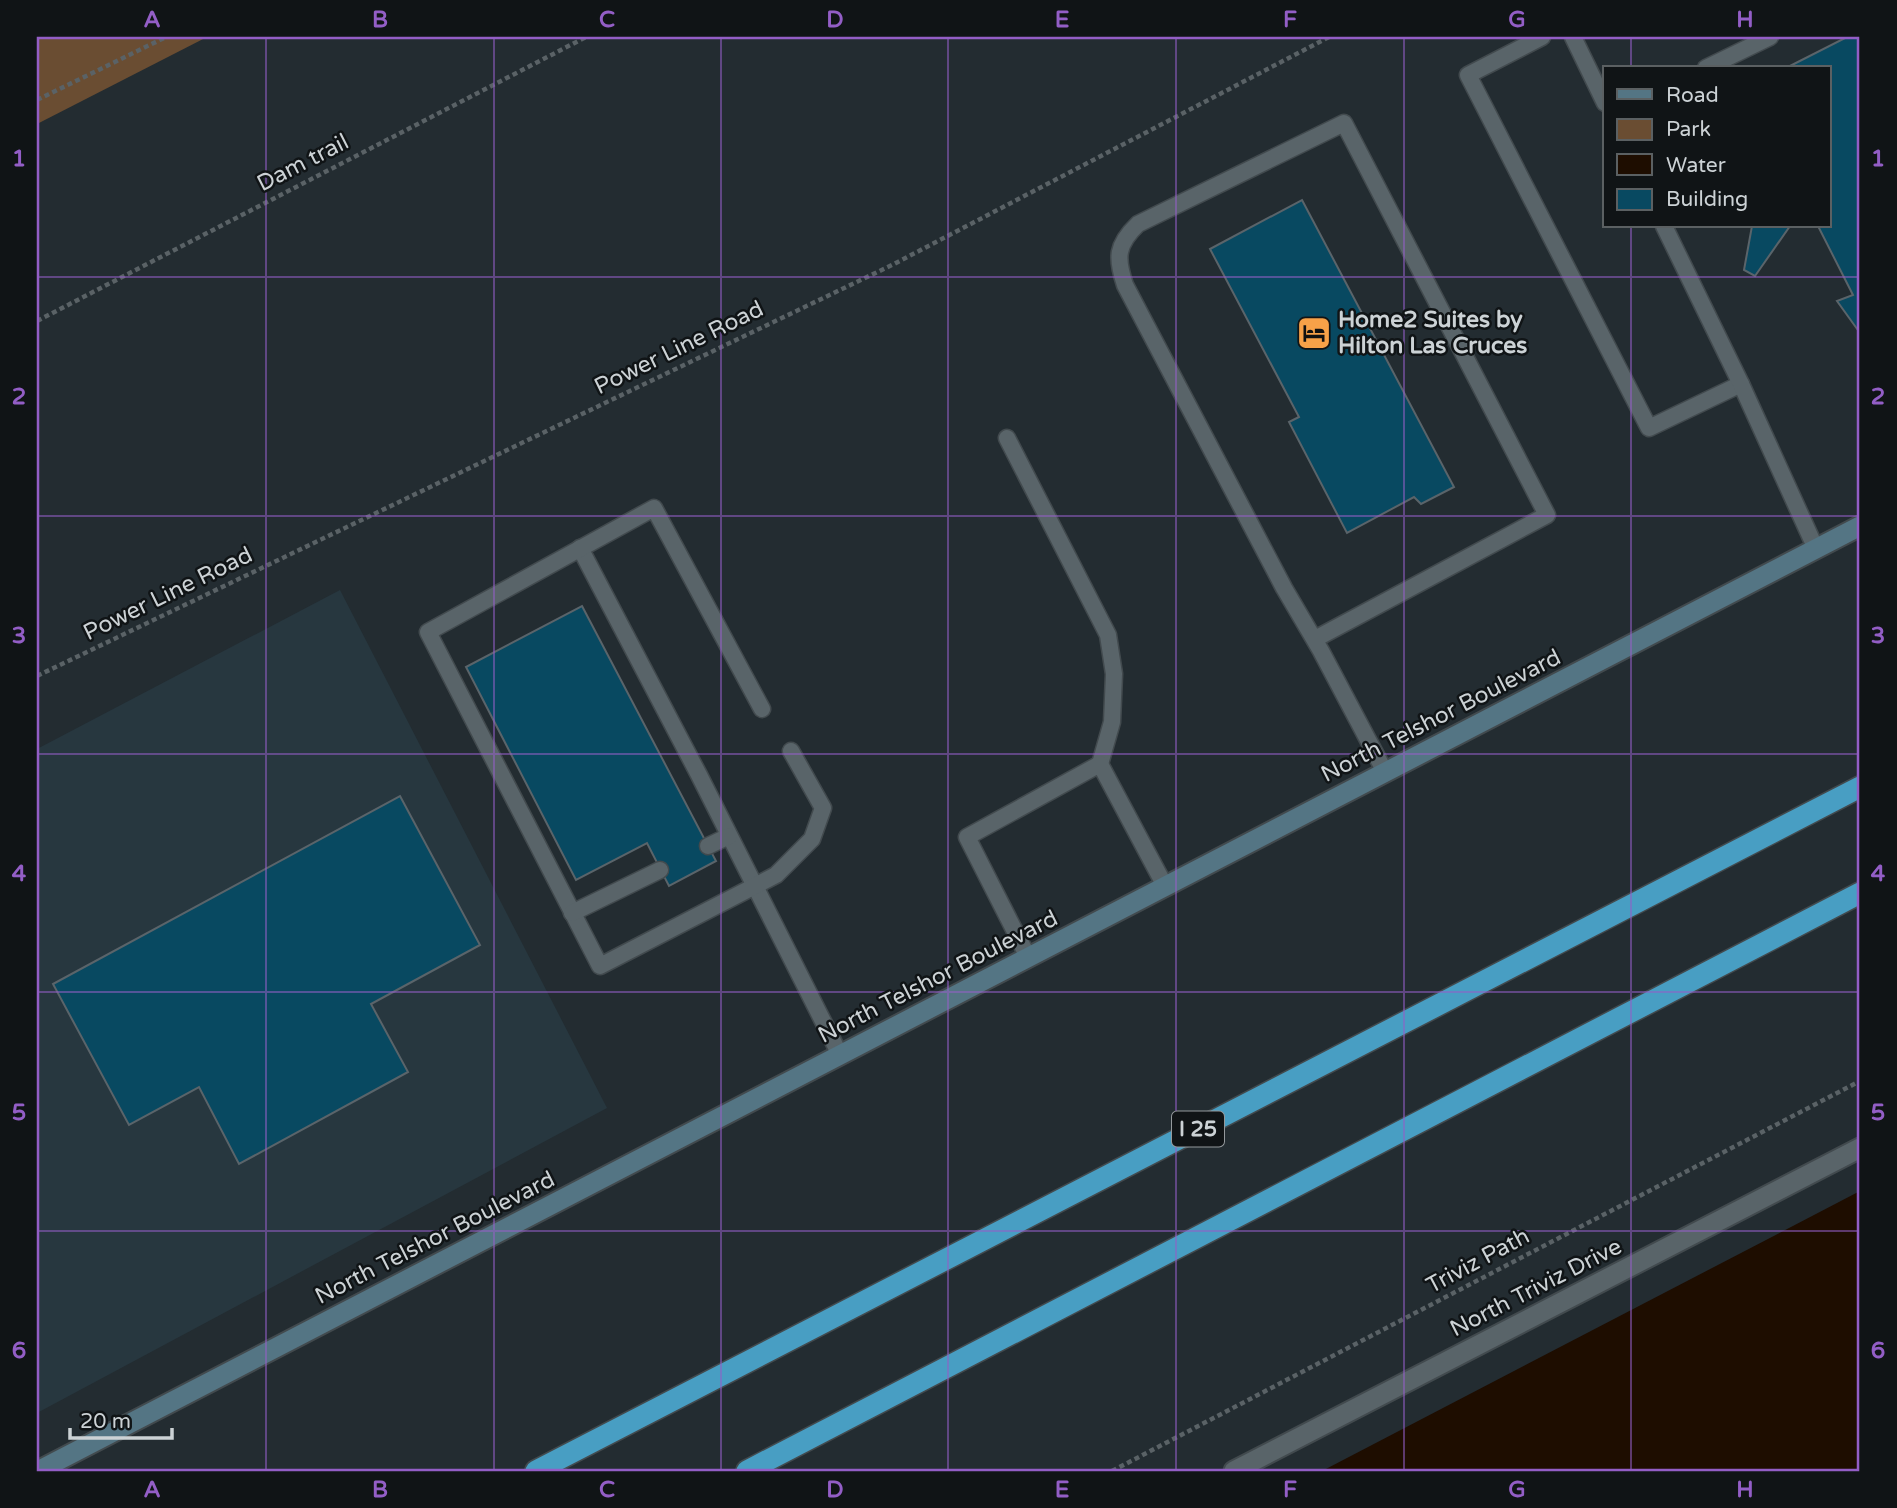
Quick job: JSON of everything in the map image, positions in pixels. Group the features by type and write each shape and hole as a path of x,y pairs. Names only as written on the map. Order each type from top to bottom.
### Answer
{"highway":[{"name":"I 25","path":"537,1471 1860,787"},
{"path":"747,1471 1860,893"}],"main road":[{"name":"North Telshor Boulevard","path":"38,1471 1860,526"}],"street":[{"name":"North Triviz Drive","path":"1234,1471 1860,1148"}],"lane":[{"path":"1542,37 1468,75 1649,428 1741,384"},
{"path":"1573,37 1603,99"},
{"path":"1710,66 1770,37"},
{"path":"1315,639 1547,515 1344,123 1138,224 1126,235 1119,252 1119,266 1125,285 1284,588 1315,639 1385,772"},
{"path":"1665,228 1741,384 1816,549"},
{"path":"1007,438 1108,635 1114,674 1112,722 1100,764 1165,886"},
{"path":"762,709 654,508 428,632 600,966 776,874 812,839 823,808 791,751"},
{"path":"580,548 839,1055"},
{"path":"1028,957 967,837 1100,764"},
{"path":"708,846 729,836"},
{"path":"572,913 660,870"}],"path":[{"path":"37,100 166,37"},
{"name":"Dam trail","path":"37,321 586,37"},
{"name":"Power Line Road","path":"37,676 892,265 1329,37"},
{"name":"Triviz Path","path":"1112,1471 1860,1081"}],"shaded area":[{"path":"340,590 607,1108 37,1413 37,749"}],"green space":[{"path":"37,37 207,37 37,124"}],"water":[{"path":"1860,1191 1860,1471 1322,1471"}],"building":[{"path":"1847,37 1860,37 1860,333 1837,301 1853,295 1819,228 1830,228 1830,66 1790,66"},
{"name":"Home2 Suites by Hilton Las Cruces","path":"1302,200 1454,487 1421,504 1414,497 1347,533 1289,422 1299,417 1210,249"},
{"path":"1752,228 1789,228 1755,276 1744,270"},
{"path":"582,606 716,861 669,886 647,843 576,880 466,667"},
{"path":"400,796 480,945 371,1004 408,1072 239,1164 199,1087 129,1125 53,984"}],"place":[{"name":"Home2 Suites by Hilton Las Cruces","path":"1314,333"}]}
